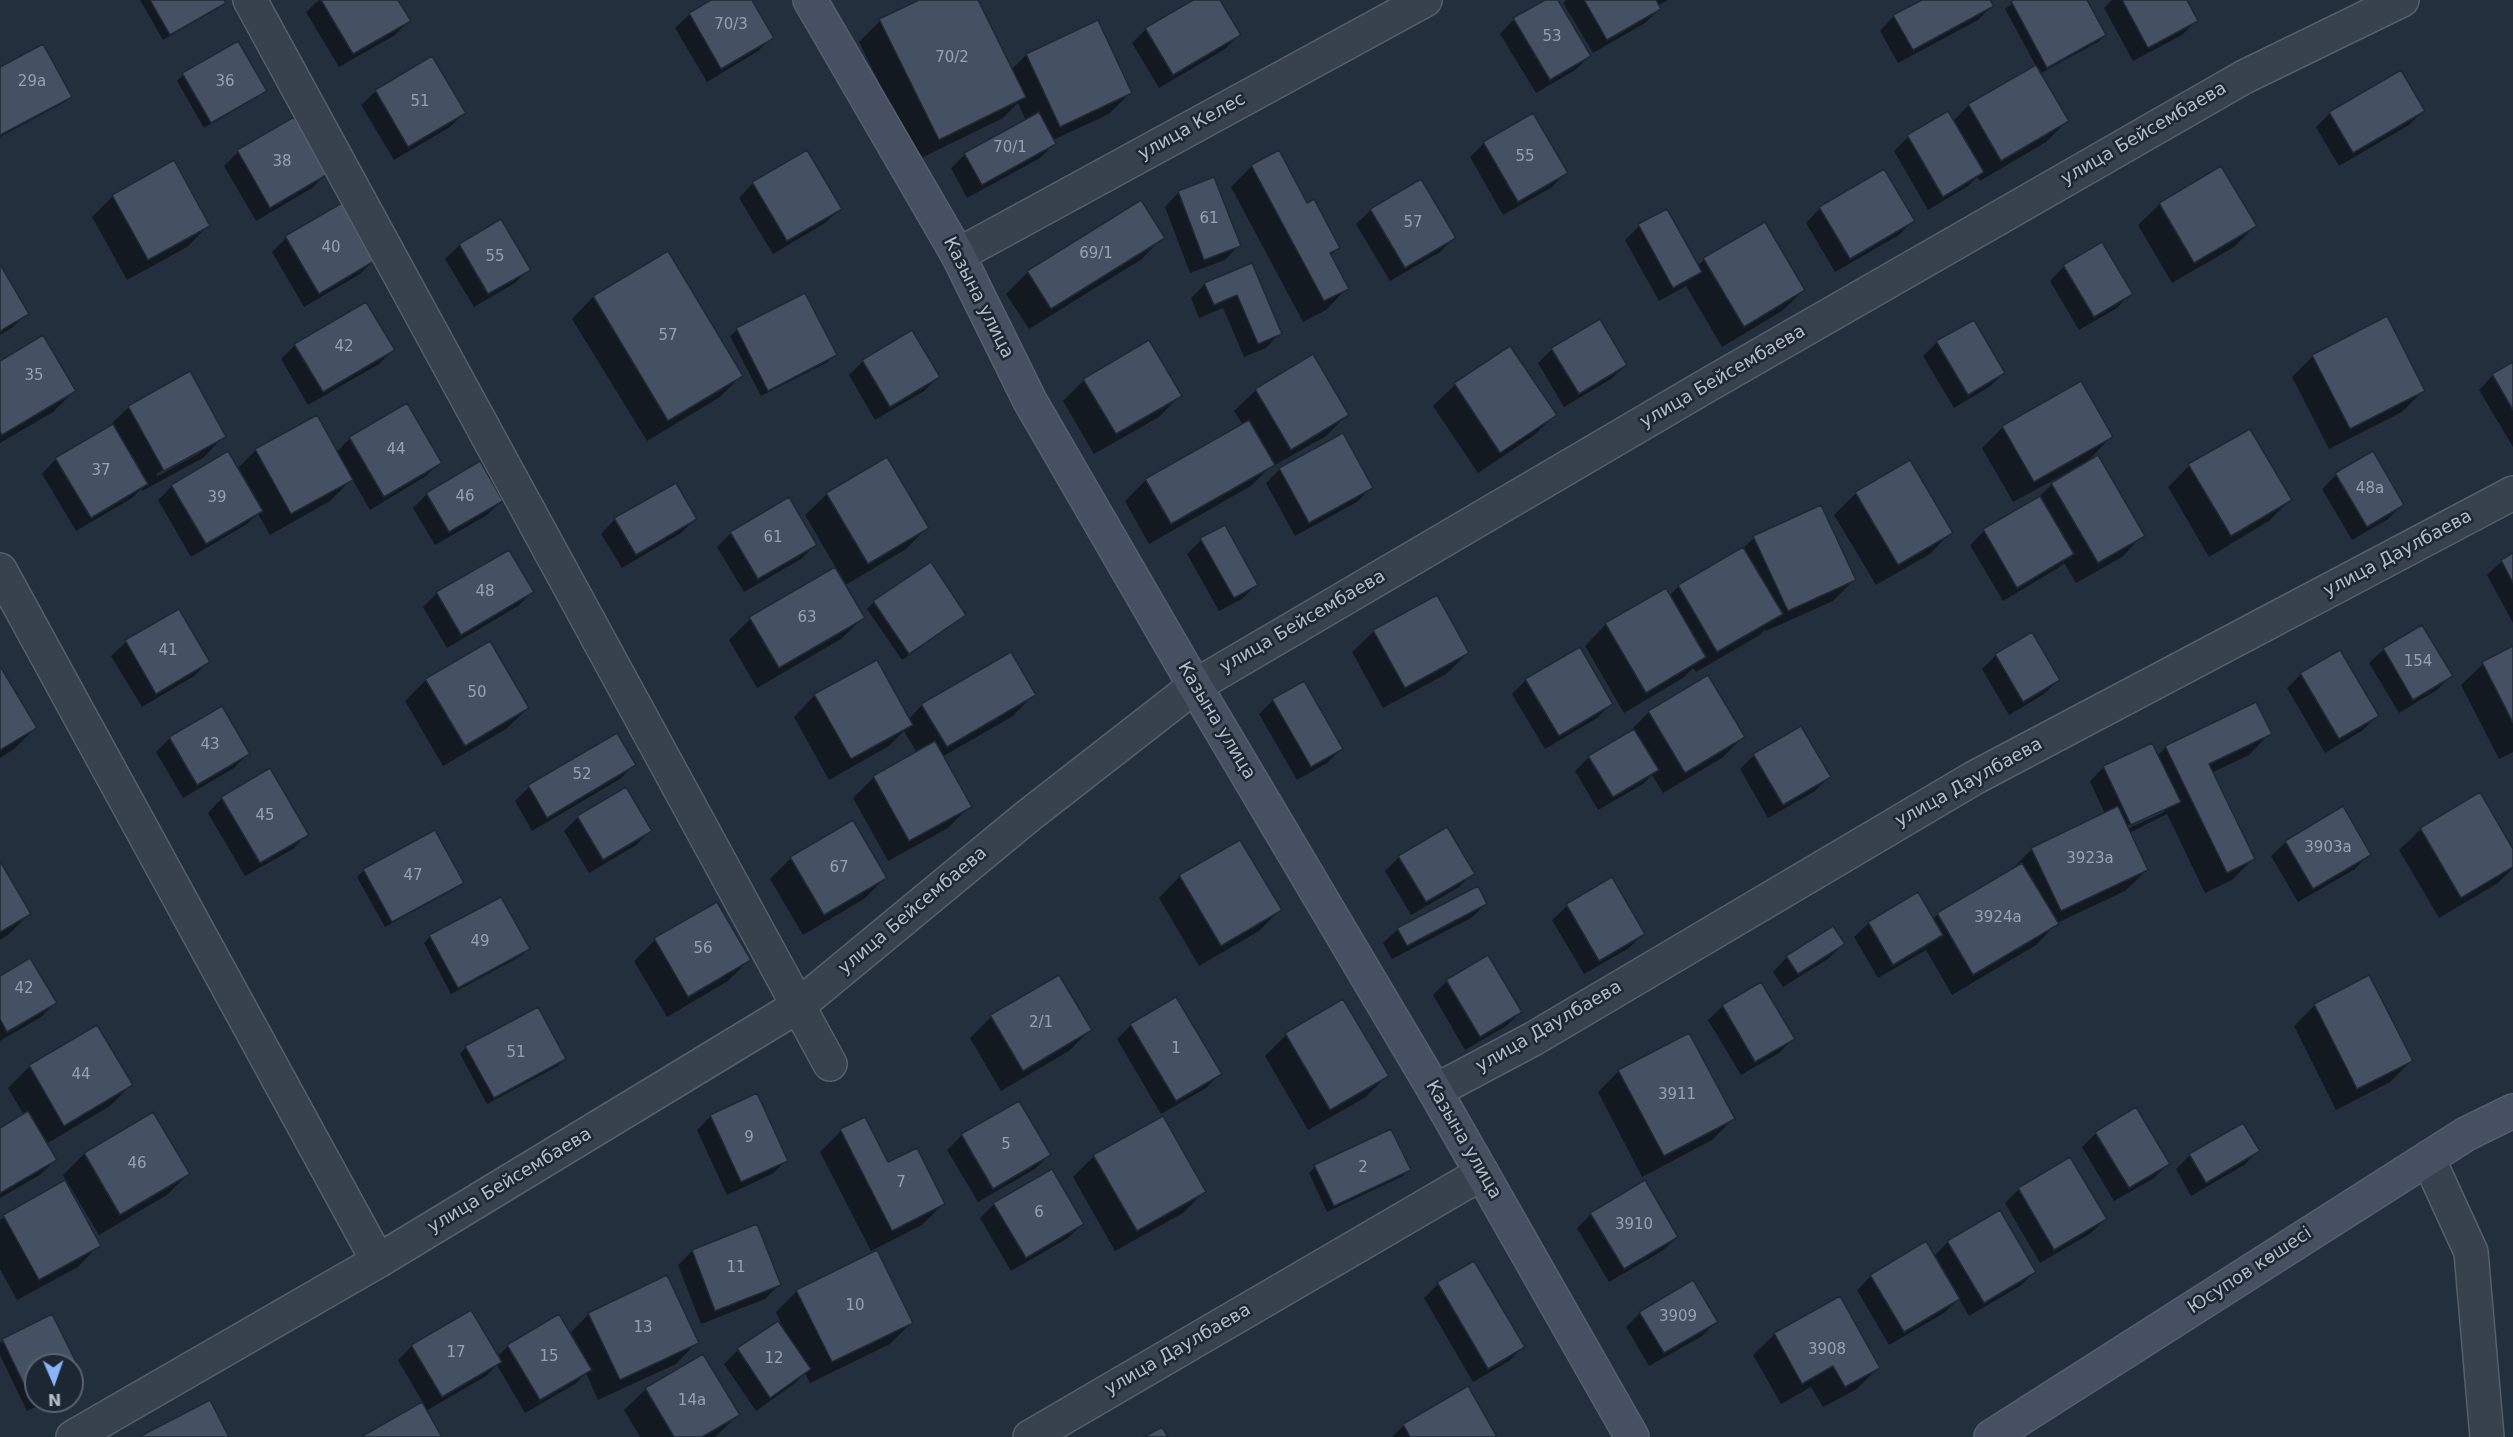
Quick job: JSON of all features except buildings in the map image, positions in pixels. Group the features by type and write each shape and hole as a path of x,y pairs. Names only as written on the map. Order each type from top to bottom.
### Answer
{"street":[{"path":"250,0 830,1064"},
{"name":"Казына улица","path":"810,0 958,255 1030,401 1195,686 1435,1091 1632,1437"},
{"name":"улица Келес","path":"958,255 1425,0"},
{"name":"улица Бейсембаева","path":"73,1437 378,1261 798,1006 1028,816 1195,686 1706,386 2234,82 2402,0"},
{"name":"улица Даулбаева","path":"1435,1091 1533,1039 1974,778 2513,493"},
{"path":"0,570 378,1261"},
{"name":"Юсупов көшесі","path":"1991,1437 2466,1134 2513,1111"},
{"path":"2428,1158 2471,1252 2487,1437"},
{"name":"улица Даулбаева","path":"1030,1437 1482,1173"}]}
